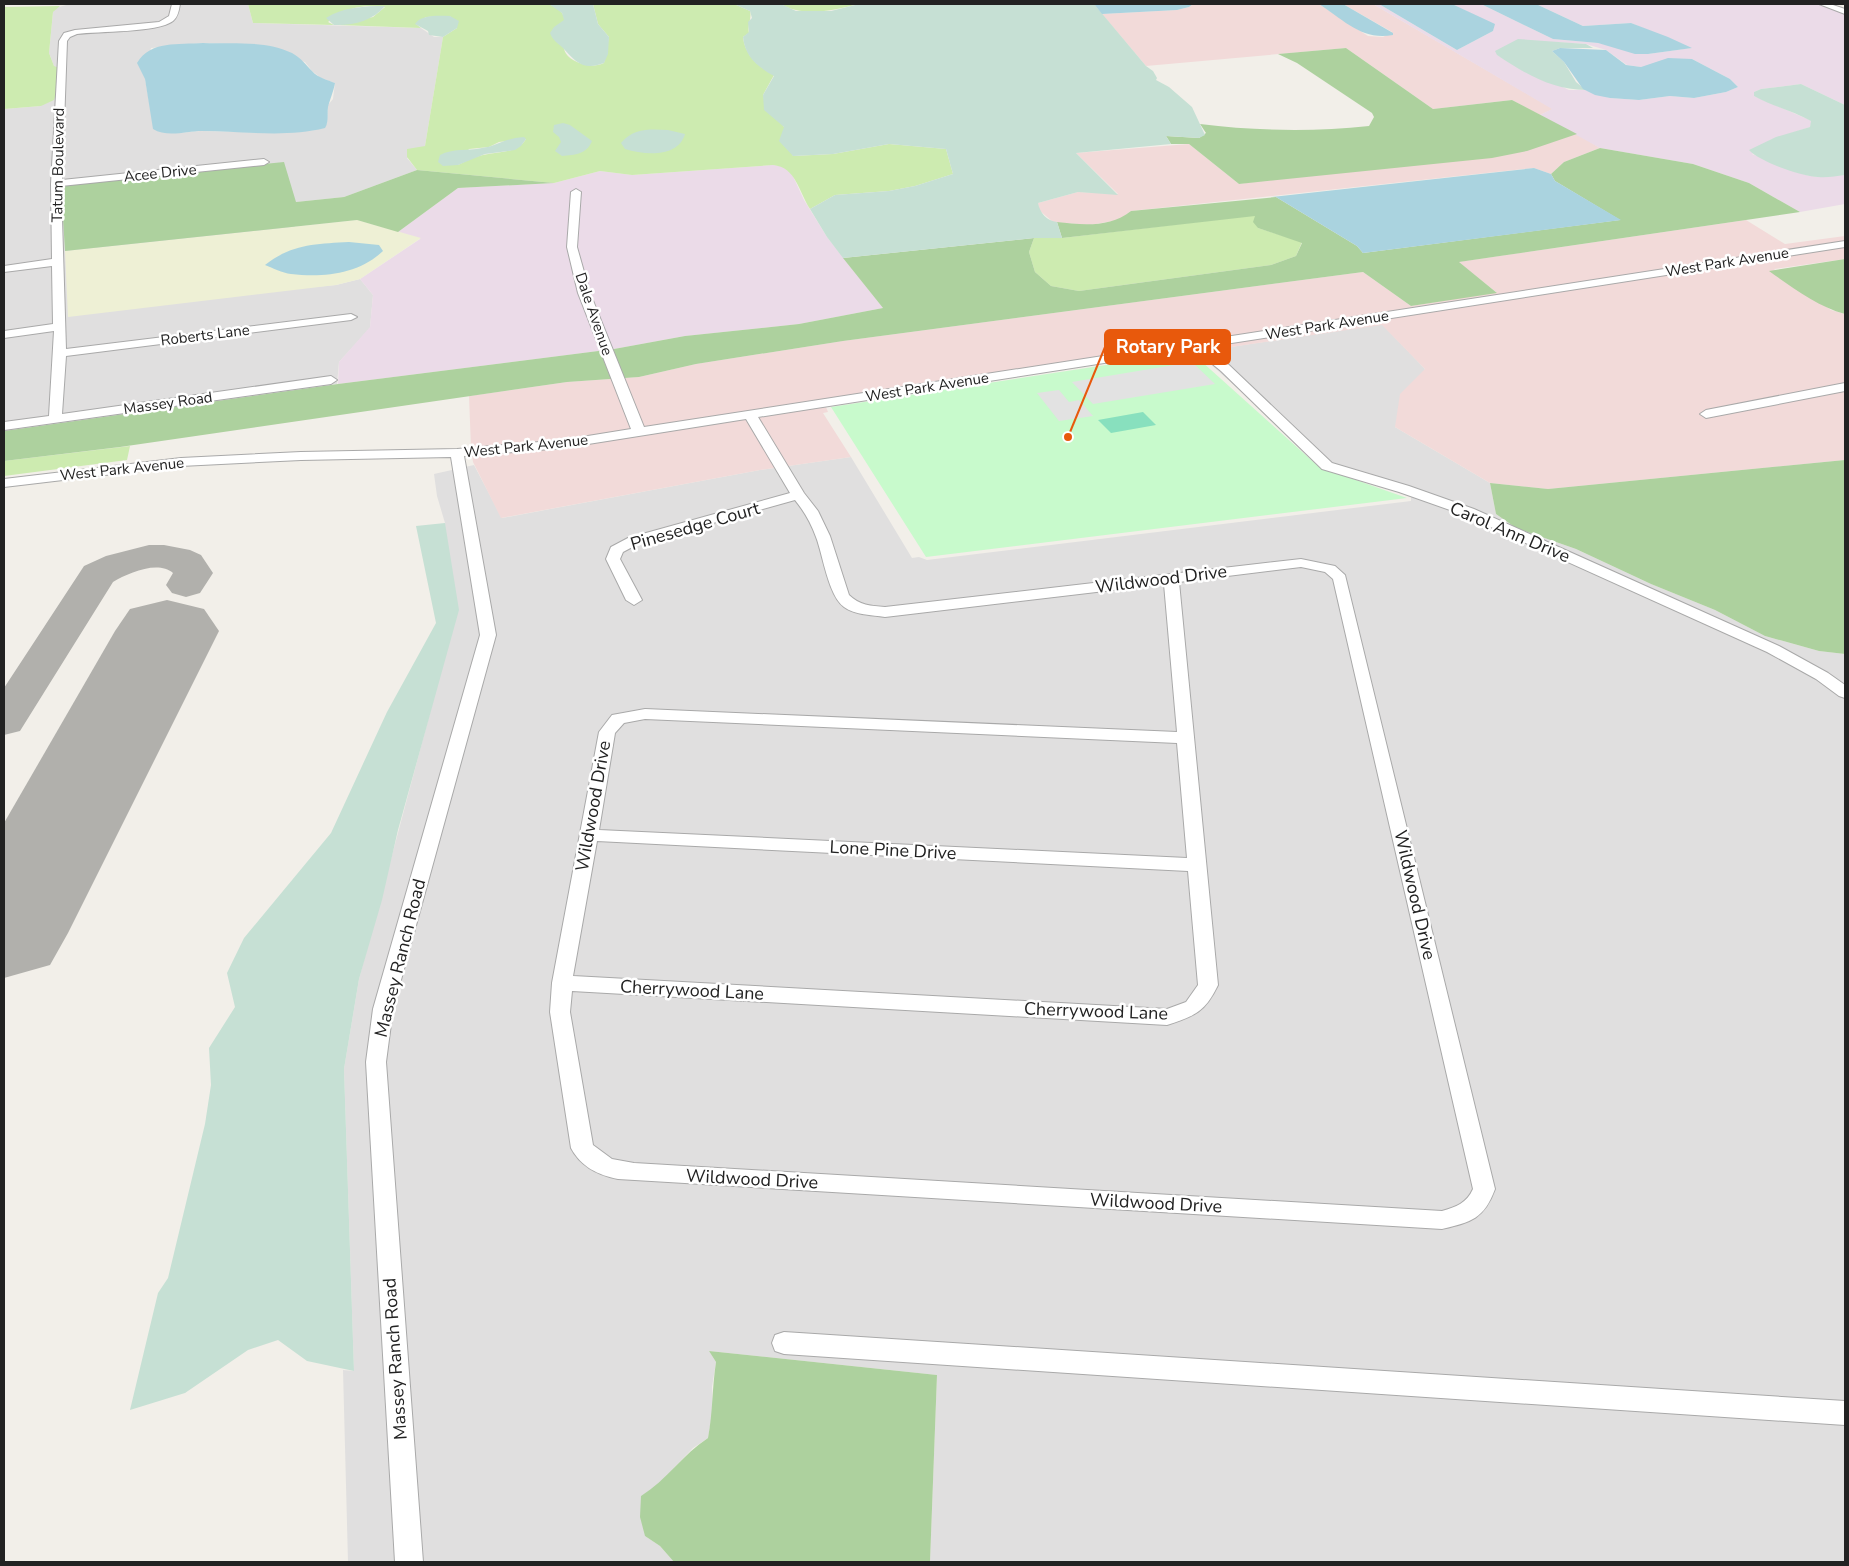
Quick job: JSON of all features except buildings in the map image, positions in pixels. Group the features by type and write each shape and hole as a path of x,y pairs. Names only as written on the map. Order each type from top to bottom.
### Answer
{"street":[{"name":"Tatum Boulevard","path":"55,419 60,353 56,184 63,41 67,35 75,32 156,24 169,20 175,14 176,4"},
{"path":"1823,4 1845,12"},
{"name":"Acee Drive","path":"56,184 264,162"},
{"name":"Dale Avenue","path":"576,192 572,247 584,293 638,432"},
{"name":"West Park Avenue","path":"4,483 181,462 301,456 457,453 562,444 1845,244"},
{"path":"4,269 58,262"},
{"name":"Roberts Lane","path":"60,353 351,317"},
{"path":"4,334 60,327"},
{"name":"Carol Ann Drive","path":"1196,345 1225,368 1327,466 1404,489 1469,512 1773,649 1822,676 1845,693"},
{"name":"Massey Road","path":"4,426 332,380"},
{"path":"1706,414 1845,387"},
{"name":"Wildwood Drive","path":"750,415 823,536 842,596 850,604 863,609 885,612 1302,563 1330,569 1340,578 1484,1189 1479,1203 1468,1213 1442,1220 634,1172 612,1169 593,1162 582,1148 560,1012 562,983 607,732 618,719 645,714 1186,738"},
{"name":"Massey Ranch Road","path":"409,1562 376,1062 383,1009 488,635 457,453"},
{"name":"Pinesedge Court","path":"634,600 613,559 616,550 633,541 798,495"},
{"name":"Cherrywood Lane","path":"562,983 1167,1017 1189,1011 1201,1002 1208,985 1172,578"},
{"name":"Lone Pine Drive","path":"588,835 1197,865"},
{"path":"784,1343 1845,1412"}],"shaded area":[{"path":"70,4 248,4 253,23 421,28 434,37 443,37 425,146 407,158 417,170 344,197 296,202 291,289 336,285 360,279 373,295 370,328 339,362 337,384 4,431 4,109 41,106 54,66 49,53 55,8","holes":["203,43 245,45 305,62 321,78 335,83 333,99 328,105 327,124 315,130 271,133 200,131 180,133 154,129 145,79 151,48"]},
{"path":"1193,4 1319,4 1368,36 1383,37 1392,32 1343,4 1373,4 1553,109 1540,115 1512,100 1433,109 1346,48 1146,66 1102,14 1177,10"},
{"path":"1373,4 1379,4 1457,50 1493,31 1494,25 1452,4 1481,4 1553,39 1598,43 1648,54 1691,48 1631,23 1583,26 1536,4 1819,4 1845,14 1845,105 1801,84 1761,89 1754,92 1754,96 1812,121 1810,127 1770,140 1752,154 1806,175 1817,177 1845,175 1845,204 1800,212 1749,183 1693,164 1600,148 1540,115 1552,109","holes":["1553,42 1586,44 1606,50 1627,65 1641,67 1692,59 1730,79 1738,87 1726,92 1694,98 1670,96 1639,100 1610,98 1586,90 1569,90 1497,55"]},
{"path":"1577,134 1600,148 1564,162 1551,174 1534,168 1131,211 1119,220 1090,225 1053,222 1039,210 1038,203 1078,192 1118,194 1076,153 1189,144 1239,184"},
{"path":"773,165 783,166 792,174 804,200 827,237 883,308 799,324 685,336 614,349 338,384 339,362 370,327 373,295 360,279 420,239 398,232 458,188 554,183 600,171 632,175"},
{"path":"1746,220 1785,244 1845,236 1845,241 562,440 471,448 469,396 567,382 639,377 696,364 843,341 1363,272 1411,306 1496,292 1458,262"},
{"path":"1845,247 1845,259 1774,269 1831,310 1845,314 1845,460 1548,489 1490,483 1395,427 1400,394 1425,369 1382,325 1197,352 1191,349"},
{"path":"1382,324 1425,369 1395,427 1490,483 1496,514 1516,528 1576,549 1651,584 1715,610 1765,636 1819,651 1845,654 1845,1562 930,1562 937,1375 709,1351 716,1362 712,1387 713,1409 708,1438 693,1448 656,1487 641,1496 645,1536 660,1546 674,1562 348,1562 343,1370 354,1371 344,1069 359,979 431,709 445,523 437,496 434,474 474,465 502,518 760,470 851,457 912,558 919,557 927,560 1411,501 1411,497 1394,489 1323,465 1197,352"},
{"path":"1192,362 1215,384 1093,404 1072,382"},
{"path":"1059,390 1069,402 1079,400 1093,416 1059,421 1037,393"},
{"path":"826,407 828,412 823,413 851,457 760,470 501,518 473,462 472,455 563,447"}],"green space":[{"path":"248,4 549,4 562,13 564,19 563,46 565,52 577,62 594,65 604,63 609,37 598,24 593,4 734,4 750,11 749,33 743,37 744,44 754,60 774,75 763,95 784,127 793,156 833,154 889,144 946,149 953,174 915,186 889,191 835,195 810,209 792,175 787,170 773,165 632,175 600,171 554,183 417,170 407,157 407,149 425,146 443,37 457,28 450,16 426,17 416,24 421,28 338,25 373,17 385,7 369,6 341,13 328,22 334,25 253,23","holes":["526,139 513,150 480,156 458,165 469,149 489,147 499,142"]},
{"path":"549,4 593,4 598,24 609,37 608,54 604,63 591,66 580,64 554,40 550,33 554,27 564,20 562,13"},
{"path":"734,4 781,4 796,11 831,11 859,4 1094,4 1146,66 1153,71 1157,78 1156,80 1169,87 1192,107 1205,135 1199,138 1166,136 1171,144 1076,153 1118,195 1078,192 1038,203 1040,210 1045,216 1057,222 1062,238 1034,238 843,258 827,237 810,209 835,195 889,191 915,186 953,174 946,149 889,144 833,154 793,156 779,141 784,127 764,110 763,95 774,76 753,61 744,44 743,37 749,32 748,22 752,18 750,11"},
{"path":"781,4 859,4 819,12 809,12 799,11"},
{"path":"60,6 53,12 49,53 54,66 64,70 54,100 41,106 4,109 4,7"},
{"path":"385,6 368,19 348,25 334,25 326,18 347,9"},
{"path":"450,16 459,21 457,28 443,37 429,35 428,31 415,24 426,17"},
{"path":"1518,39 1586,44 1593,48 1560,48 1552,51 1564,62 1576,82 1586,90 1550,84 1528,74 1497,55 1495,51"},
{"path":"1346,48 1433,109 1512,100 1577,134 1527,151 1492,158 1239,184 1189,144 1171,144 1166,136 1199,138 1206,133 1200,124 1285,130 1369,126 1374,117 1372,113 1297,63 1278,54"},
{"path":"1801,84 1845,105 1845,175 1821,177 1802,174 1771,164 1754,155 1749,150 1776,137 1810,127 1811,121 1754,96 1754,92 1761,89"},
{"path":"563,123 570,125 592,141 587,149 576,154 562,156 555,151 561,142 559,137 553,132 554,125"},
{"path":"642,130 668,130 685,134 681,142 668,151 642,153 625,149 621,143 631,134"},
{"path":"524,137 526,139 515,150 485,154 458,165 443,166 438,162 440,155 455,150 488,147"},
{"path":"1600,148 1693,164 1749,183 1800,212 1459,262 1497,293 1411,306 1363,272 843,341 696,364 639,377 567,382 120,447 4,461 4,431 338,384 614,349 685,336 799,324 883,308 843,258 1034,238 1029,252 1035,272 1051,286 1079,291 1271,265 1296,256 1302,243 1258,228 1253,222 1255,216 1062,238 1057,222 1076,224 1105,223 1131,211 1276,197 1357,246 1363,253 1620,220 1555,181 1551,174 1564,162"},
{"path":"284,162 296,202 344,197 417,170 554,183 458,188 398,232 357,220 65,251 61,185"},
{"path":"1256,215 1258,228 1302,242 1296,256 1271,265 1079,291 1051,286 1035,272 1029,252 1034,238 1062,238"},
{"path":"357,220 421,238 360,279 336,285 68,317 65,251"},
{"path":"1845,259 1845,314 1815,301 1769,271"},
{"path":"1191,352 1319,467 1407,498 926,557 831,407"},
{"path":"1143,412 1156,425 1111,433 1098,420"},
{"path":"130,446 127,460 4,476 4,461"},
{"path":"1845,460 1845,654 1819,651 1765,636 1715,610 1651,584 1576,549 1516,528 1496,514 1490,483 1548,489"},
{"path":"445,523 459,610 398,830 382,900 359,979 344,1069 354,1371 307,1361 278,1340 248,1350 185,1393 130,1410 158,1293 168,1278 205,1124 211,1085 209,1048 235,1007 227,973 244,938 331,833 387,712 436,623 416,526"},
{"path":"709,1351 937,1375 930,1562 674,1562 660,1546 645,1536 640,1517 641,1496 708,1438 716,1362"}],"water":[{"path":"1094,4 1193,4 1177,10 1102,14"},
{"path":"1319,4 1343,4 1393,33 1393,35 1372,35 1363,32"},
{"path":"1379,4 1452,4 1495,24 1493,31 1457,50"},
{"path":"1481,4 1536,4 1583,26 1631,23 1692,48 1635,54 1598,43 1553,39"},
{"path":"203,43 260,44 282,49 295,55 314,73 335,83 328,107 325,128 295,133 202,131 171,134 153,129 145,79 137,63 150,50 157,47"},
{"path":"1560,48 1606,50 1626,65 1641,67 1668,58 1692,59 1730,79 1738,87 1726,92 1694,98 1670,96 1639,100 1595,95 1583,89 1564,62 1552,51"},
{"path":"1534,168 1551,174 1555,181 1621,220 1363,253 1357,246 1276,197 1272,197"},
{"path":"349,242 379,245 383,251 363,265 328,275 291,274 265,265 285,253 304,246"}],"taxiway":[{"path":"4,722 98,574 119,564 149,557 164,556 177,558 187,564 193,573 186,585"}],"runway":[{"path":"4,933 167,631"}],"place":[{"name":"Rotary Park","path":"1068,437"}]}
